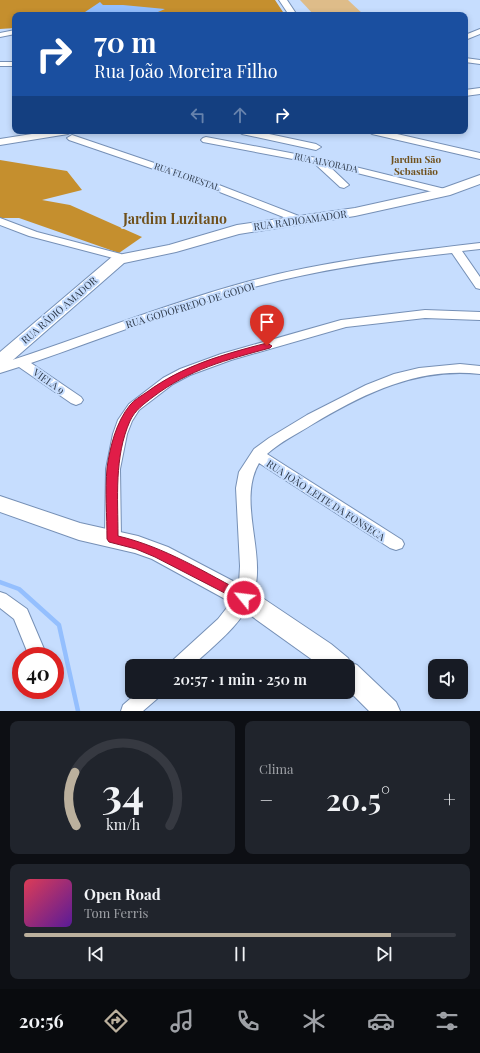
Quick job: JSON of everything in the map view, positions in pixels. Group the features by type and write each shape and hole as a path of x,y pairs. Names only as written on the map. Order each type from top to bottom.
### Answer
{"street":[{"path":"283,0 291,12"},
{"path":"468,37 480,31"},
{"path":"0,35 12,33"},
{"path":"468,60 480,62"},
{"path":"0,64 12,64"},
{"path":"468,92 480,91"},
{"path":"0,142 70,134"},
{"name":"RUA FLORESTAL","path":"70,134 253,201 300,220"},
{"path":"220,143 234,134"},
{"path":"253,134 316,147"},
{"path":"398,134 480,156"},
{"name":"RUA ALVORADA","path":"206,140 317,161 445,192"},
{"path":"317,161 344,186"},
{"name":"RUA RADIOAMADOR","path":"119,259 171,249 238,230 355,212 445,192 480,179"},
{"path":"0,221 33,234 117,256 119,259"},
{"name":"RUA GODOFREDO DE GODOI","path":"0,369 23,357 229,290 324,268 402,255 480,246"},
{"path":"455,249 480,285"},
{"name":"RUA RÁDIO AMADOR","path":"0,362 23,357 119,259"},
{"path":"113,539 113,469 120,434 125,420 134,407 168,381 185,372 226,357 345,323 392,316 425,314 480,316"},
{"name":"VIELA 9","path":"23,357 76,400"},
{"path":"186,659 230,617 244,598 248,555 243,490 246,474 256,455 270,444 307,421 372,387 398,377 423,371 450,368 480,370"},
{"name":"RUA JOÃO LEITE DA FONSECA","path":"256,455 396,544"},
{"path":"0,504 79,531 138,545 160,553 244,598 330,659"},
{"path":"0,599 21,614 34,647"},
{"path":"355,680 387,711"},
{"path":"130,711 143,699"}],"shaded area":[{"path":"0,0 275,0 283,12 12,12 12,28 0,29"},
{"path":"300,0 348,0 361,12 311,12"},
{"path":"0,160 67,171 82,190 42,200 70,205 142,237 119,253 19,218 0,218"}],"water":[{"path":"100,2 103,5 123,5 165,9 158,12 85,12"}],"waterway":[{"path":"0,582 19,589 59,625 78,711"}],"district":[{"name":"Jardim São Sebastião","path":"416,164"},
{"name":"Jardim Luzitano","path":"175,219"}],"route":[{"path":"244,598 160,553 138,545 113,539 113,469 120,434 125,420 134,407 152,392 185,372 226,357 267,346"}]}
